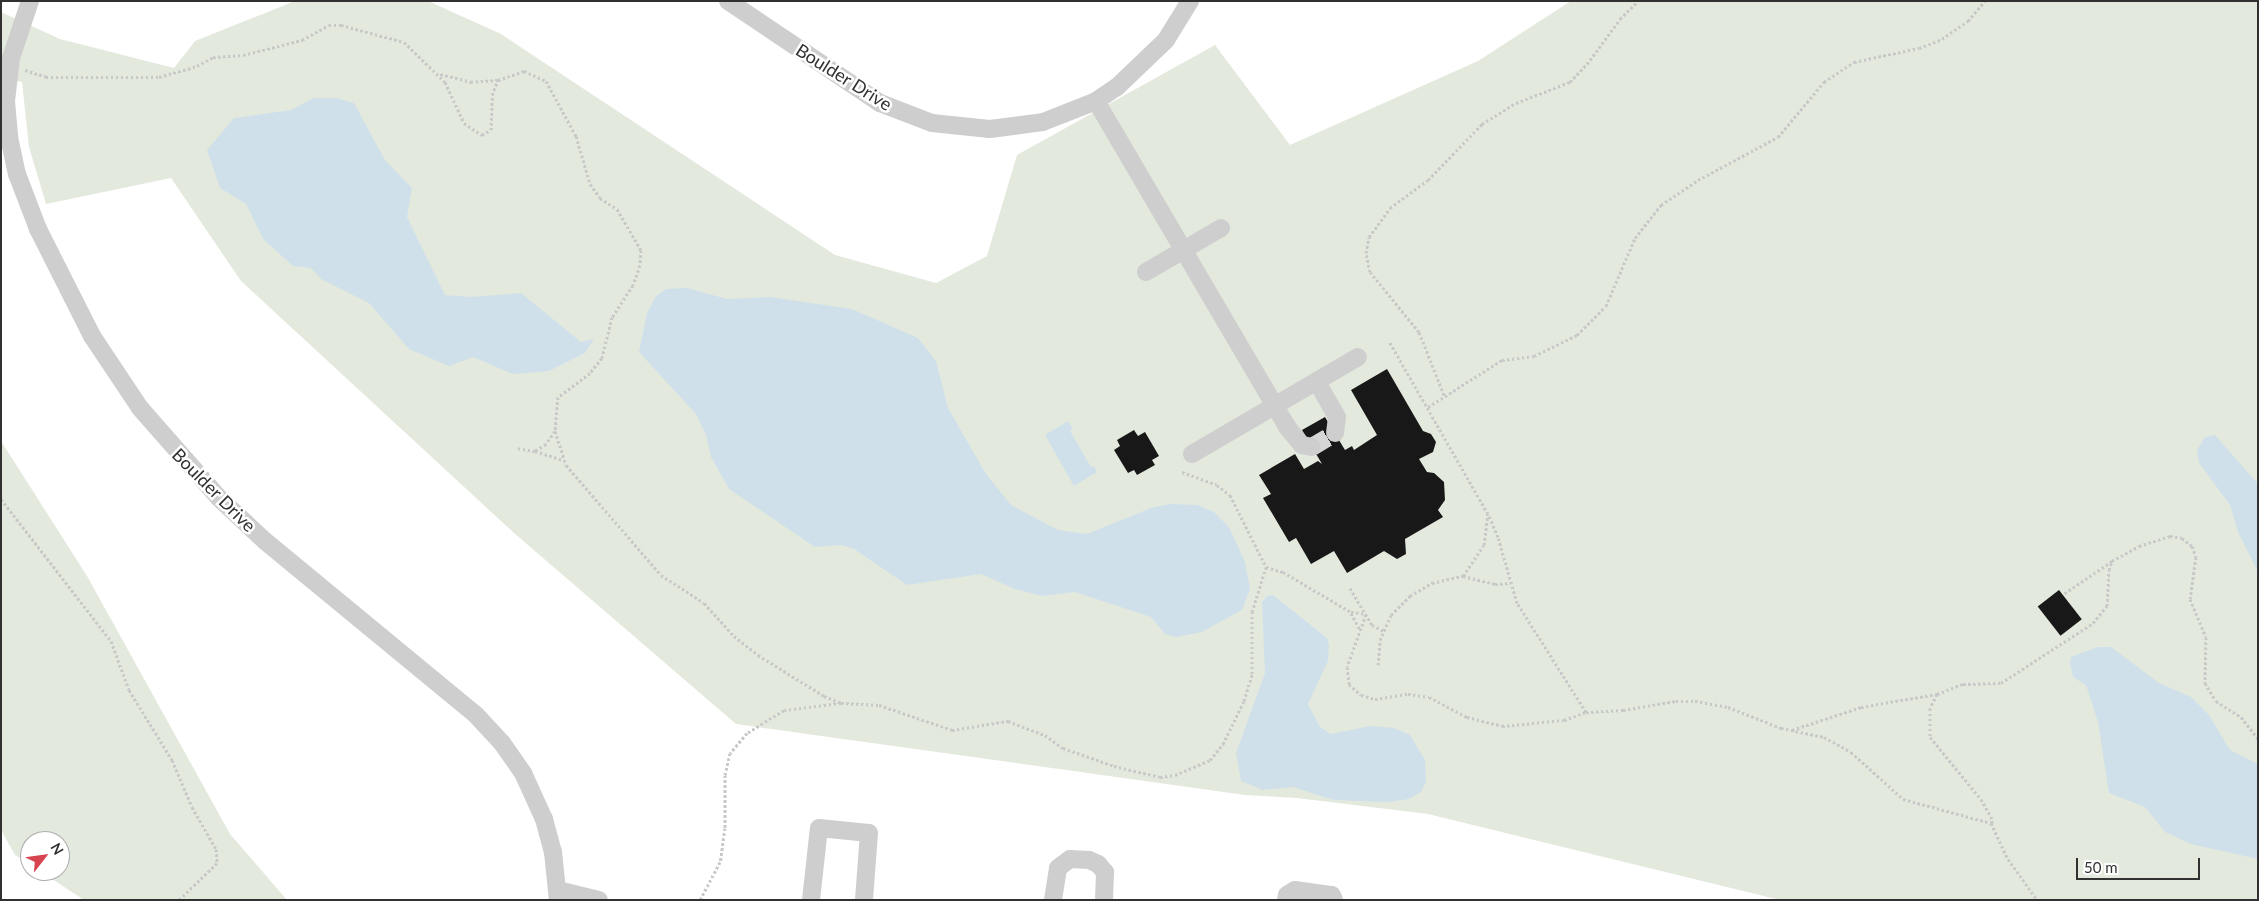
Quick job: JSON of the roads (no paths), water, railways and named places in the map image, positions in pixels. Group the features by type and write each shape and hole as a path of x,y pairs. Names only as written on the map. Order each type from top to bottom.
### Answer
{"street":[{"name":"Boulder Drive","path":"30,1 11,58 6,101 9,137 18,174 38,229 92,336 145,414 219,498 265,541 471,710 502,743 523,773 544,819 558,895"},
{"name":"Boulder Drive","path":"732,2 869,97 905,115 959,128 1009,128 1059,118 1096,101 1117,87 1166,40 1190,1"},
{"path":"1096,101 1296,440 1302,445 1312,447"},
{"path":"1146,272 1221,228"},
{"path":"1192,454 1358,357"},
{"path":"1317,382 1337,417 1335,433"},
{"path":"811,900 819,828 868,833 864,900"},
{"path":"1053,900 1058,868 1070,859 1098,864 1105,872 1104,900"},
{"path":"1286,900 1287,895 1295,890 1332,895 1334,900"},
{"path":"558,895 599,900"}],"tunnel":[{"path":"1312,447 1335,433"}]}
